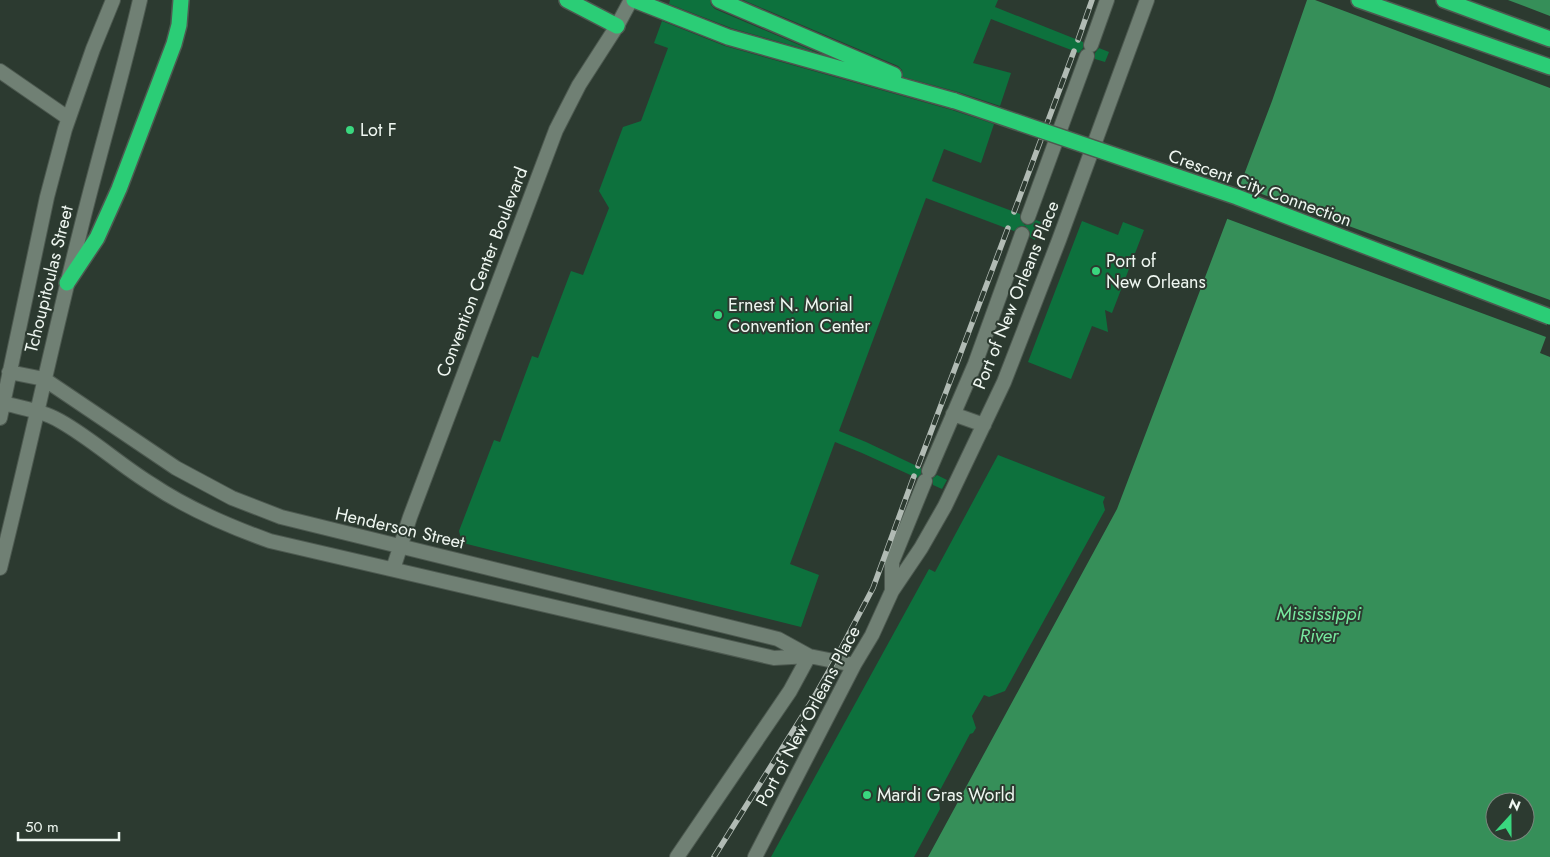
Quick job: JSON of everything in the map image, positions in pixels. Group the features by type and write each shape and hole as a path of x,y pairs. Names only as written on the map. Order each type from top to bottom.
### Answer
{"highway":[{"path":"67,283 97,238 118,189 174,44 180,25 181,0"},
{"path":"567,0 617,26"},
{"path":"633,0 728,37 955,101"},
{"path":"719,0 955,101"},
{"path":"1360,0 1550,67"},
{"path":"1444,0 1550,39"},
{"name":"Crescent City Connection","path":"955,101 1236,197 1550,317"}],"street":[{"name":"Tchoupitoulas Street","path":"0,418 47,197 68,118 113,0"},
{"name":"Tchoupitoulas Street","path":"0,568 67,283 94,174 127,57 140,0"},
{"name":"Convention Center Boulevard","path":"393,568 556,130 579,85 633,0"},
{"name":"Port of New Orleans Place","path":"1028,217 1107,0"},
{"name":"Port of New Orleans Place","path":"755,857 854,665 872,635 892,592 921,548 945,506 1004,382 1147,0"},
{"path":"0,72 68,118"},
{"name":"Port of New Orleans Place","path":"892,592 892,562 974,364 1022,234"},
{"name":"Henderson Street","path":"9,372 44,379 176,468 232,498 298,522 778,639 809,656"},
{"name":"Henderson Street","path":"3,403 37,411 60,420 179,502 213,519 270,541 393,568 774,658 809,656 854,665"},
{"path":"953,414 984,425"},
{"path":"687,637 691,618"},
{"path":"677,857 790,691 809,656"}],"water":[{"name":"Mississippi River","path":"1307,0 1550,0 1550,857 928,857 1117,509 1272,101"}],"pier":[{"path":"1315,0 1508,0 1550,16 1550,88"},
{"path":"1237,185 1550,300 1550,357 1540,353 1546,337 1225,218"}],"building":[{"path":"670,0 710,0 711,5 715,9 818,53 731,28 669,4"},
{"path":"743,0 998,0 995,7 1083,42 1083,48 1079,53 991,19 973,63 1011,73 1000,106 903,77 902,70 898,66"},
{"name":"Ernest N. Morial Convention Center","path":"662,21 725,46 952,110 994,124 981,163 944,149 932,181 1020,214 1020,219 1025,225 1030,225 1036,220 1041,222 1035,240 1030,237 1030,232 1025,226 1020,226 1014,231 926,198 839,431 921,468 921,474 917,478 835,442 790,564 819,575 801,627 467,544 463,542 459,531 494,440 500,442 532,356 538,358 571,271 583,275 609,208 599,191 623,127 641,121 668,48 654,43"},
{"path":"1099,48 1109,52 1105,62 1095,59 1095,53"},
{"name":"Port of New Orleans","path":"1082,221 1118,235 1123,222 1144,230 1112,313 1105,310 1108,332 1092,326 1071,379 1028,362"},
{"path":"998,455 1105,497 1103,502 1105,510 1005,691 989,697 984,695 972,716 976,728 970,734 938,794 940,809 914,857 771,857 929,569 935,572"},
{"path":"937,475 947,480 942,489 933,485 933,478"}],"railway":[{"path":"1078,40 1092,0"},
{"path":"1014,212 1074,51"},
{"path":"918,466 1008,228"},
{"path":"714,857 813,699 873,588 914,476"}],"place":[{"name":"Lot F","path":"350,130"},
{"name":"Port of New Orleans","path":"1096,271"},
{"name":"Ernest N. Morial Convention Center","path":"718,315"},
{"name":"Mardi Gras World","path":"867,795"}]}
